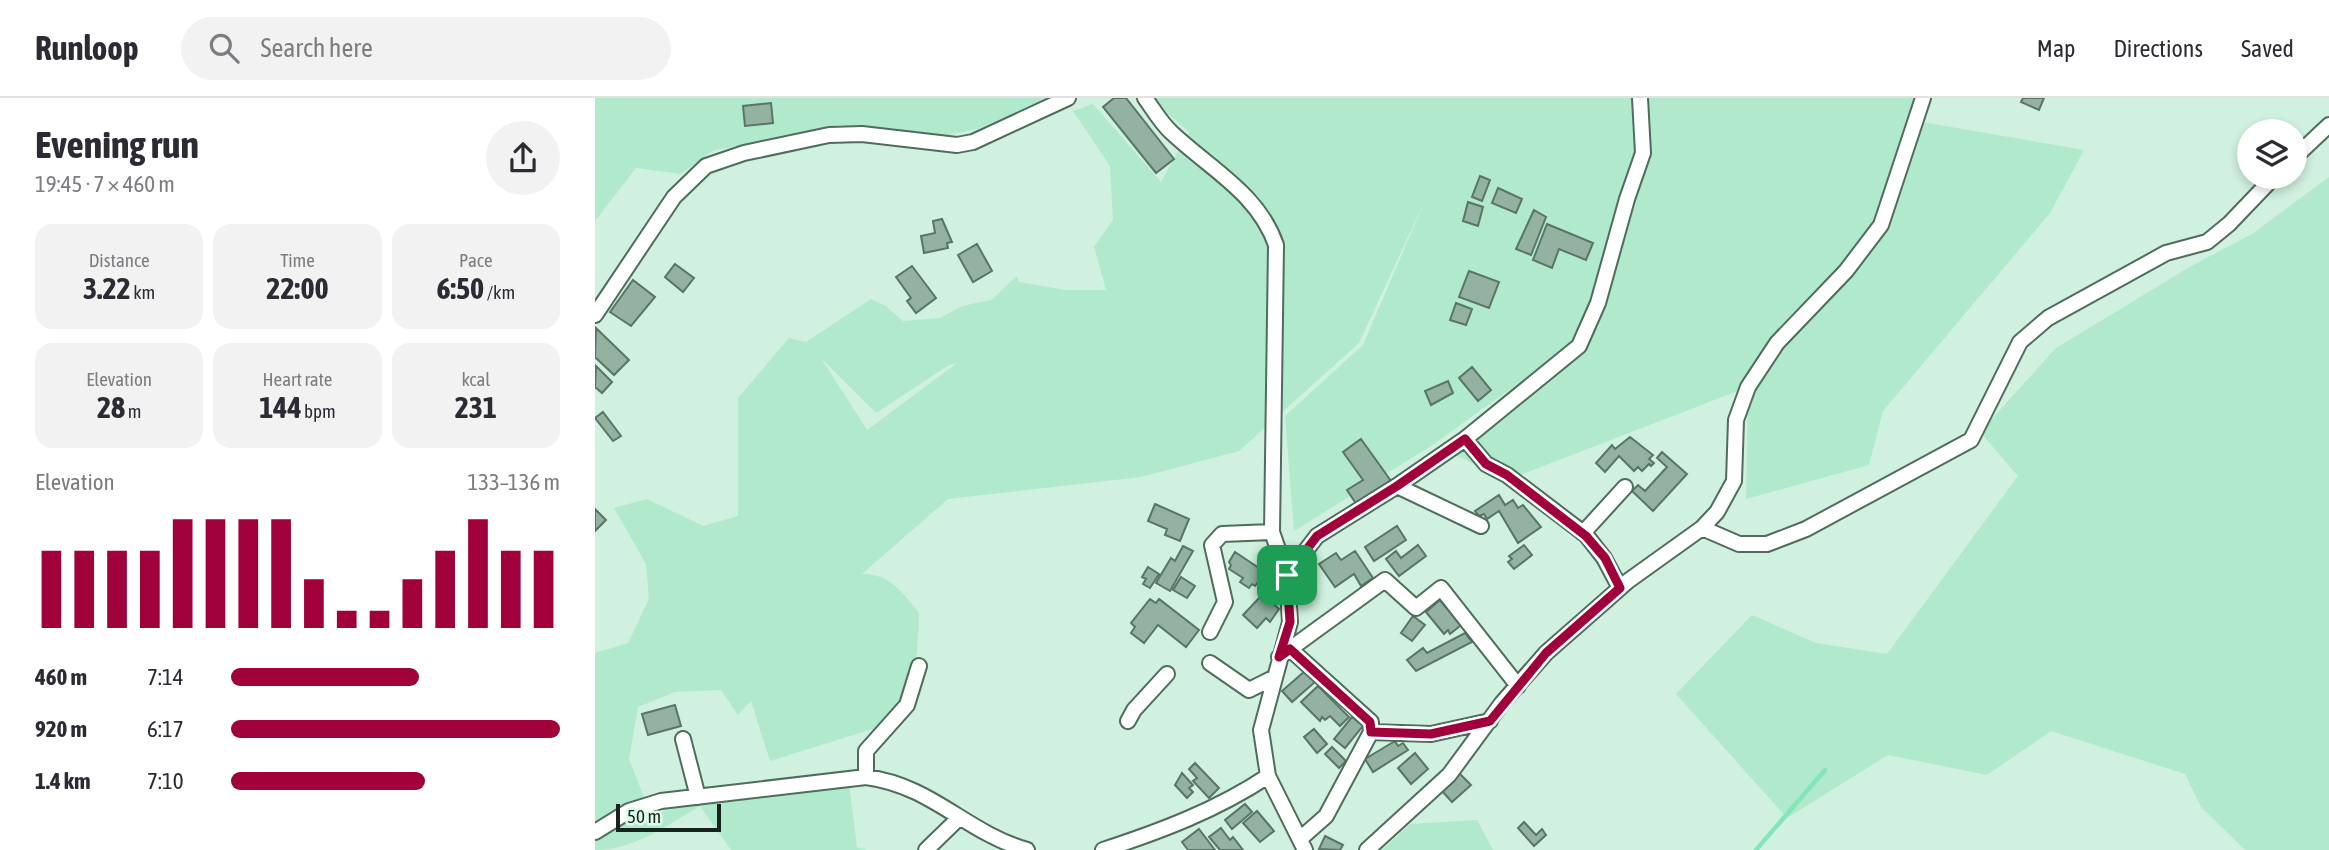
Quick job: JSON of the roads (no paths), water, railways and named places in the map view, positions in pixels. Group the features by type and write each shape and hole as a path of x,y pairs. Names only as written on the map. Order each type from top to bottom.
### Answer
{"street":[{"path":"595,315 674,197 706,166 744,153 829,135 862,134 957,145 973,142 1068,98"},
{"path":"1145,98 1169,130 1255,204 1269,226 1276,245 1272,532 1287,575 1290,622 1285,653 1273,678 1262,730 1268,776 1303,844 1326,816 1371,732 1370,722 1285,653"},
{"path":"1287,575 1317,536 1465,439 1579,346 1598,303 1643,153 1640,98"},
{"path":"1367,850 1449,775 1546,653 1620,588 1702,528 1717,512 1734,481 1736,420 1748,387 1777,342 1846,271 1881,225 1923,98"},
{"path":"2307,146 2329,125"},
{"path":"1702,528 1739,544 1767,544 1806,528 1971,440 2020,342 2030,331 2048,318 2166,253 2207,242 2229,224 2263,189"},
{"path":"1465,439 1486,464 1507,475 1583,533 1605,558 1620,588"},
{"path":"1397,486 1481,526"},
{"path":"1583,533 1625,487"},
{"path":"1210,632 1225,602 1212,545 1222,534 1272,532"},
{"path":"1285,653 1385,580 1416,608 1440,588 1518,685"},
{"path":"1210,663 1249,690 1273,678"},
{"path":"866,777 866,751 907,705 919,666"},
{"path":"1128,721 1134,710 1167,674"},
{"path":"1371,732 1431,734 1490,721"},
{"path":"683,739 698,797"},
{"path":"1103,850 1192,818 1240,795 1268,776"},
{"path":"595,832 629,811 661,801 866,777 894,781 918,790 959,818 1008,845 1027,850"},
{"path":"926,850 959,818"},
{"path":"944,850 946,830"}],"waterway":[{"path":"1756,850 1825,770"}]}
